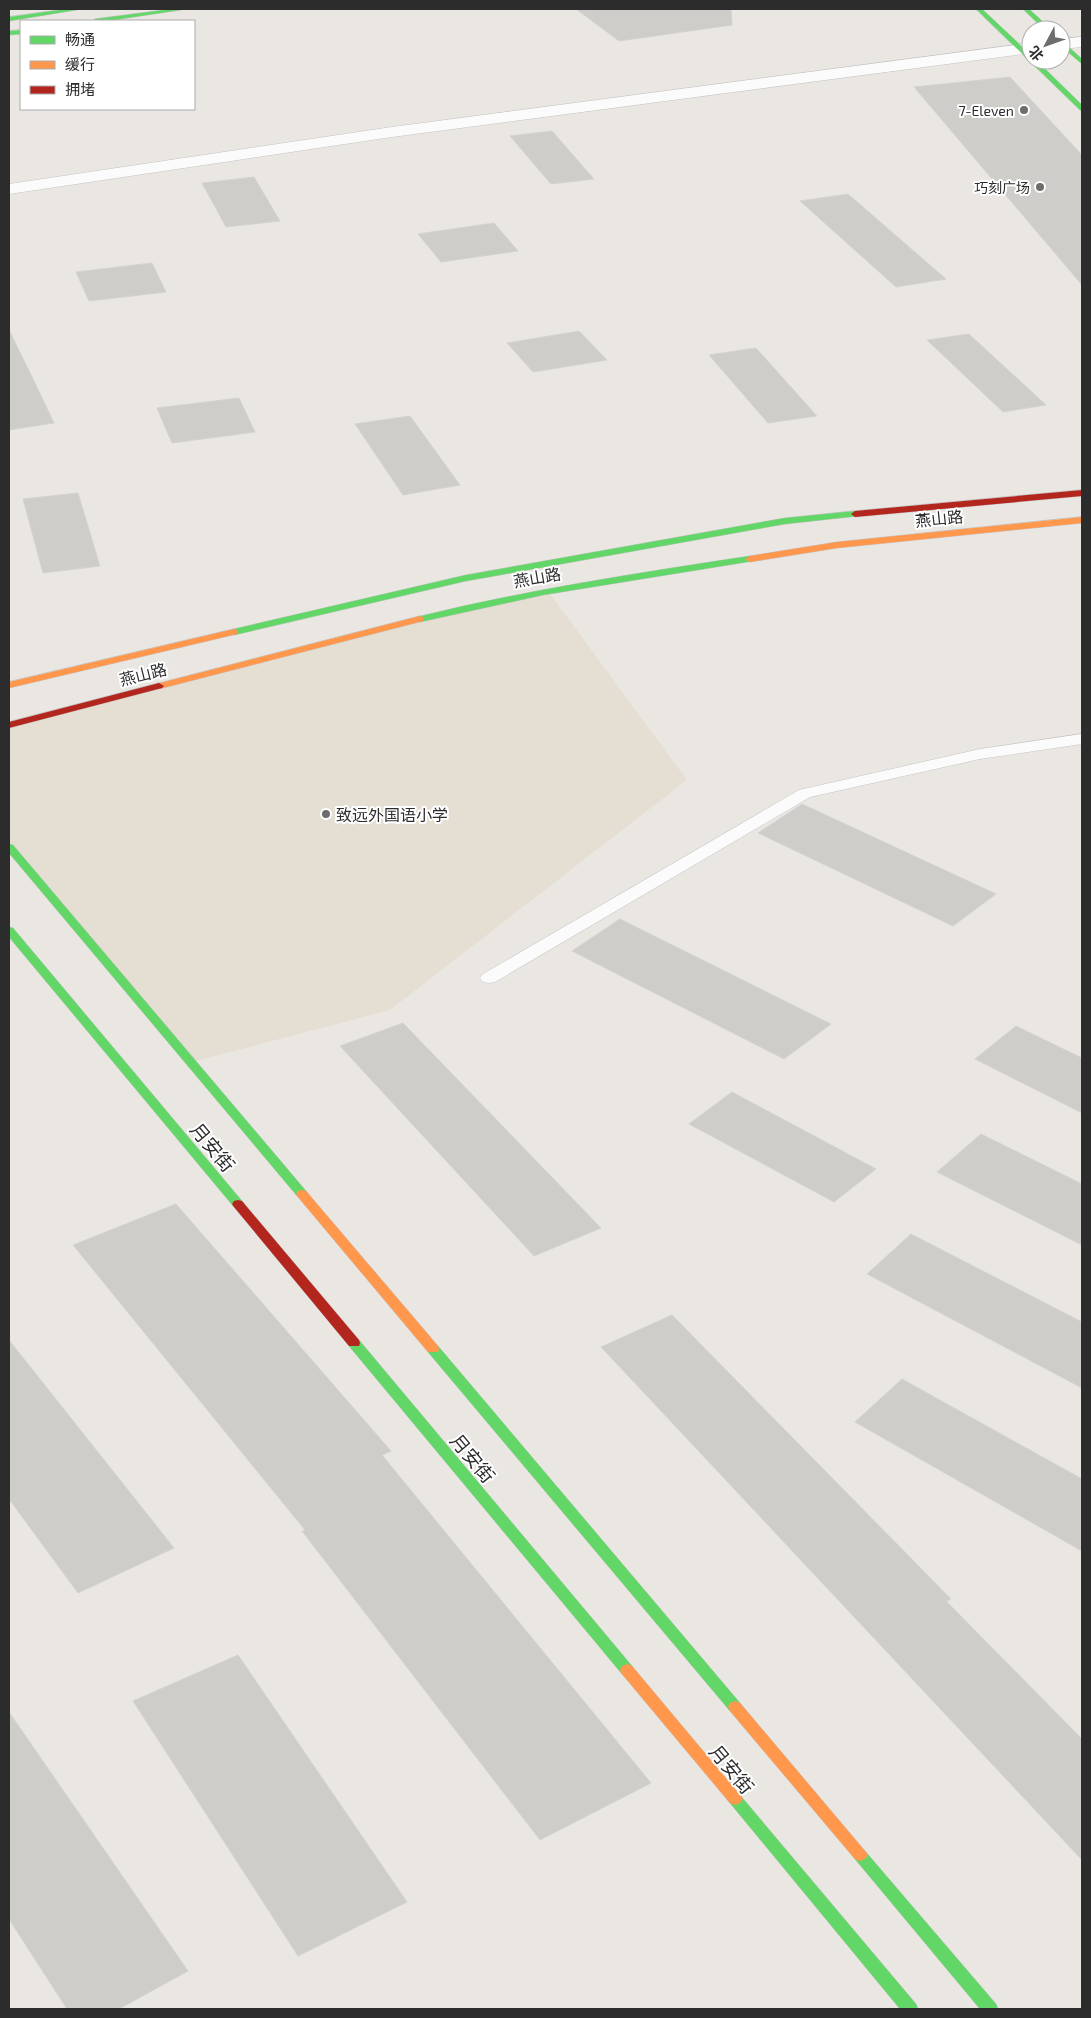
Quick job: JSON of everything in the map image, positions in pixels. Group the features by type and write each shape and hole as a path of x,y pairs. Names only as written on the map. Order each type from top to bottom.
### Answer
{"street":[{"path":"9,18 79,9"},
{"path":"102,20 184,9"},
{"path":"979,9 1021,47"},
{"path":"1026,9 1038,20"},
{"path":"1071,52 1082,62"},
{"path":"9,189 392,132 1021,55"},
{"path":"1044,70 1082,109"},
{"name":"燕山路","path":"9,686 485,575 785,522 1082,492"},
{"name":"燕山路","path":"9,725 476,605 548,591 837,545 1082,520"},
{"path":"9,847 990,2009"},
{"name":"月安街","path":"9,930 910,2009"}],"lane":[{"path":"490,978 805,793 980,754 1082,739"}],"shaded area":[{"name":"致远外国语小学","path":"548,591 687,780 390,1010 192,1062 9,847 9,725 476,605"}],"building":[{"path":"576,9 731,9 732,25 619,41"},
{"name":"巧刻广场","path":"1010,77 1082,155 1082,285 914,87"},
{"path":"552,131 594,179 551,184 510,136"},
{"path":"254,177 280,221 226,227 202,183"},
{"path":"848,194 946,279 896,287 800,201"},
{"path":"494,223 518,251 441,262 418,234"},
{"path":"152,263 166,292 89,301 76,272"},
{"path":"9,330 34,381 54,423 9,430"},
{"path":"579,331 607,360 533,372 507,343"},
{"path":"969,334 1046,405 1003,412 927,340"},
{"path":"756,348 817,416 768,423 709,355"},
{"path":"239,398 255,432 172,443 157,408"},
{"path":"410,416 460,485 403,495 355,424"},
{"path":"78,493 100,566 43,573 23,499"},
{"path":"802,804 996,894 953,926 758,833"},
{"path":"620,919 831,1024 784,1059 572,951"},
{"path":"403,1023 601,1228 534,1256 340,1046"},
{"path":"1016,1026 1082,1058 1082,1113 975,1059"},
{"path":"732,1092 876,1169 834,1202 689,1124"},
{"path":"981,1134 1082,1184 1082,1245 937,1172"},
{"path":"176,1204 391,1451 382,1455 651,1783 540,1840 302,1531 305,1530 73,1245"},
{"path":"911,1234 1082,1322 1082,1388 867,1274"},
{"path":"672,1315 951,1599 946,1601 1082,1739 1082,1860 601,1347"},
{"path":"9,1340 174,1548 78,1593 9,1499"},
{"path":"902,1379 1082,1479 1082,1551 855,1422"},
{"path":"238,1655 407,1902 298,1956 133,1701"},
{"path":"9,1712 188,1971 119,2009 67,2009 9,1919"}],"traffic: fast":[{"path":"9,19 79,9"},
{"path":"102,20 184,9"},
{"path":"979,9 1021,49"},
{"path":"1026,9 1038,20"},
{"path":"9,33 20,32"},
{"path":"1071,52 1082,62"},
{"path":"1042,70 1082,109"},
{"path":"234,632 466,578 785,521 855,514"},
{"path":"420,619 543,593 750,559"},
{"path":"9,847 302,1194"},
{"path":"9,930 238,1204"},
{"path":"354,1343 627,1670"},
{"path":"433,1349 735,1707"},
{"path":"735,1799 910,2009"},
{"path":"860,1855 990,2009"}],"traffic: slow":[{"path":"750,559 837,545 1082,520"},
{"path":"159,686 420,619"},
{"path":"9,685 234,632"},
{"path":"302,1194 433,1349"},
{"path":"627,1670 735,1799"},
{"path":"735,1707 860,1855"}],"traffic: jam":[{"path":"855,514 1082,493"},
{"path":"9,725 159,686"},
{"path":"238,1204 354,1343"}],"place":[{"name":"7-Eleven","path":"1024,110"},
{"name":"巧刻广场","path":"1040,187"},
{"name":"致远外国语小学","path":"326,814"}]}
